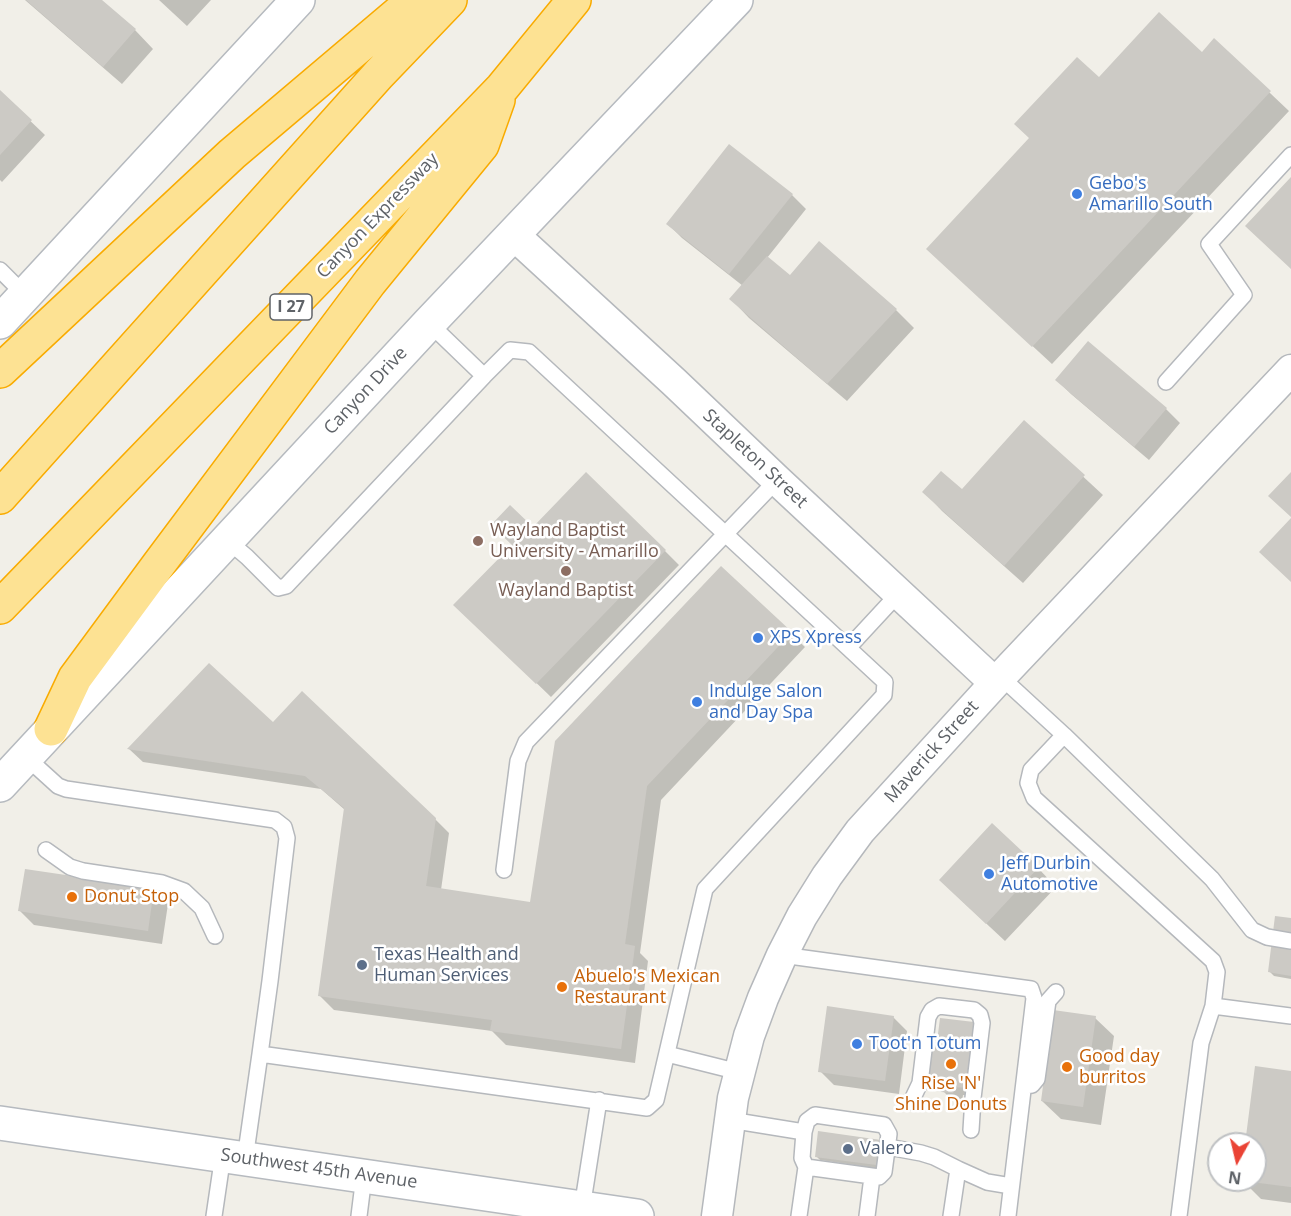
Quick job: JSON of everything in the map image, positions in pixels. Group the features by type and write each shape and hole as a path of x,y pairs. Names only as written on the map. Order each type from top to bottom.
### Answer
{"highway":[{"path":"0,371 232,154 414,0"},
{"path":"0,496 371,82 450,0"},
{"name":"Canyon Expressway","path":"0,607 502,88 574,0"},
{"path":"51,729 75,678 159,564 369,282 482,145 502,88"}],"main road":[{"path":"0,322 298,0"},
{"name":"Canyon Drive","path":"0,785 429,322 736,0"},
{"name":"Southwest 45th Avenue","path":"6,1119 364,1176 549,1209 582,1208 637,1216"}],"street":[{"name":"Stapleton Street","path":"514,235 899,593 998,680"},
{"name":"Maverick Street","path":"717,1216 730,1120 749,1036 782,955 802,916 827,876 860,831 998,680 1291,370"}],"lane":[{"path":"1166,382 1244,295 1209,244 1291,155"},
{"path":"0,270 25,295"},
{"path":"429,322 484,376"},
{"path":"227,540 278,588 286,586 510,350 528,352 885,682 884,695 705,889 656,1100 647,1108 260,1054"},
{"path":"504,870 518,761 526,742 777,480"},
{"path":"849,647 899,593"},
{"path":"998,680 1064,735 1212,879 1252,930 1267,937 1291,941"},
{"path":"1064,735 1031,770 1028,783 1034,798 1214,961 1217,972 1213,1006 1201,1043 1179,1216"},
{"path":"26,758 58,786 66,789 275,820 284,827 285,849 260,1054 234,1157 214,1216"},
{"path":"46,850 70,867 83,872 162,884 184,891 202,908 215,936"},
{"path":"782,955 1031,989 1034,998 1008,1216"},
{"path":"1023,1086 1032,1085 1037,1079 1048,1001 1056,992"},
{"path":"910,1102 920,1083 928,1017 932,1010 939,1006 974,1010 980,1015 982,1023 971,1130"},
{"path":"1213,1006 1291,1016"},
{"path":"667,1054 740,1072"},
{"path":"582,1208 599,1101"},
{"path":"798,1216 806,1167 802,1158 807,1120 815,1115 835,1126 866,1130 884,1125 889,1134 884,1172 879,1178 864,1172 830,1165 806,1167"},
{"path":"730,1120 804,1132"},
{"path":"888,1147 934,1157 987,1182 1011,1186"},
{"path":"951,1216 958,1169"},
{"path":"864,1172 867,1216"},
{"path":"359,1216 364,1176"}],"building":[{"path":"26,0 102,0 136,29 103,67"},
{"name":"Gebo's Amarillo South","path":"1159,12 1202,52 1214,38 1271,91 1032,347 926,249 1029,138 1014,124 1077,57 1099,77"},
{"path":"0,90 32,120 0,155"},
{"path":"729,144 793,194 729,274 666,224"},
{"path":"1291,177 1291,269 1245,226"},
{"path":"819,241 897,309 827,384 729,299 767,256 790,275"},
{"path":"1088,341 1167,408 1134,447 1055,380"},
{"path":"1024,420 1085,475 1004,566 922,492 941,471 962,489"},
{"path":"586,472 666,550 536,684 453,605 512,545 491,525 510,505 533,527"},
{"path":"1291,472 1291,517 1268,496"},
{"path":"1291,518 1291,582 1259,552"},
{"path":"721,566 792,632 647,786 625,944 635,946 621,1049 490,1031 492,1020 318,996 344,808 305,776 127,749 209,663 273,722 302,691 436,818 426,886 530,902 555,741"},
{"path":"992,823 1039,867 986,924 939,880"},
{"path":"25,869 154,888 148,931 18,911"},
{"path":"1275,916 1291,918 1291,976 1268,972"},
{"path":"827,1006 894,1016 885,1081 818,1072"},
{"path":"1053,1010 1096,1016 1083,1107 1041,1101"},
{"name":"Rise 'N' Shine Donuts","path":"940,1018 974,1022 971,1045 976,1046 970,1088 954,1087 953,1093 941,1092 942,1085 926,1083 931,1042 937,1042"},
{"path":"1255,1066 1291,1071 1291,1187 1267,1184 1267,1132 1247,1132"},
{"path":"818,1131 881,1140 877,1165 815,1157"}],"place":[{"name":"Gebo's Amarillo South","path":"1077,194"},
{"name":"Wayland Baptist University - Amarillo","path":"478,541"},
{"name":"Wayland Baptist","path":"566,571"},
{"name":"XPS Xpress","path":"758,638"},
{"name":"Indulge Salon and Day Spa","path":"697,702"},
{"name":"Jeff Durbin Automotive","path":"989,874"},
{"name":"Donut Stop","path":"72,897"},
{"name":"Texas Health and Human Services","path":"362,965"},
{"name":"Abuelo's Mexican Restaurant","path":"562,987"},
{"name":"Toot'n Totum","path":"857,1044"},
{"name":"Rise 'N' Shine Donuts","path":"951,1064"},
{"name":"Good day burritos","path":"1067,1067"},
{"name":"Valero","path":"848,1149"}]}
